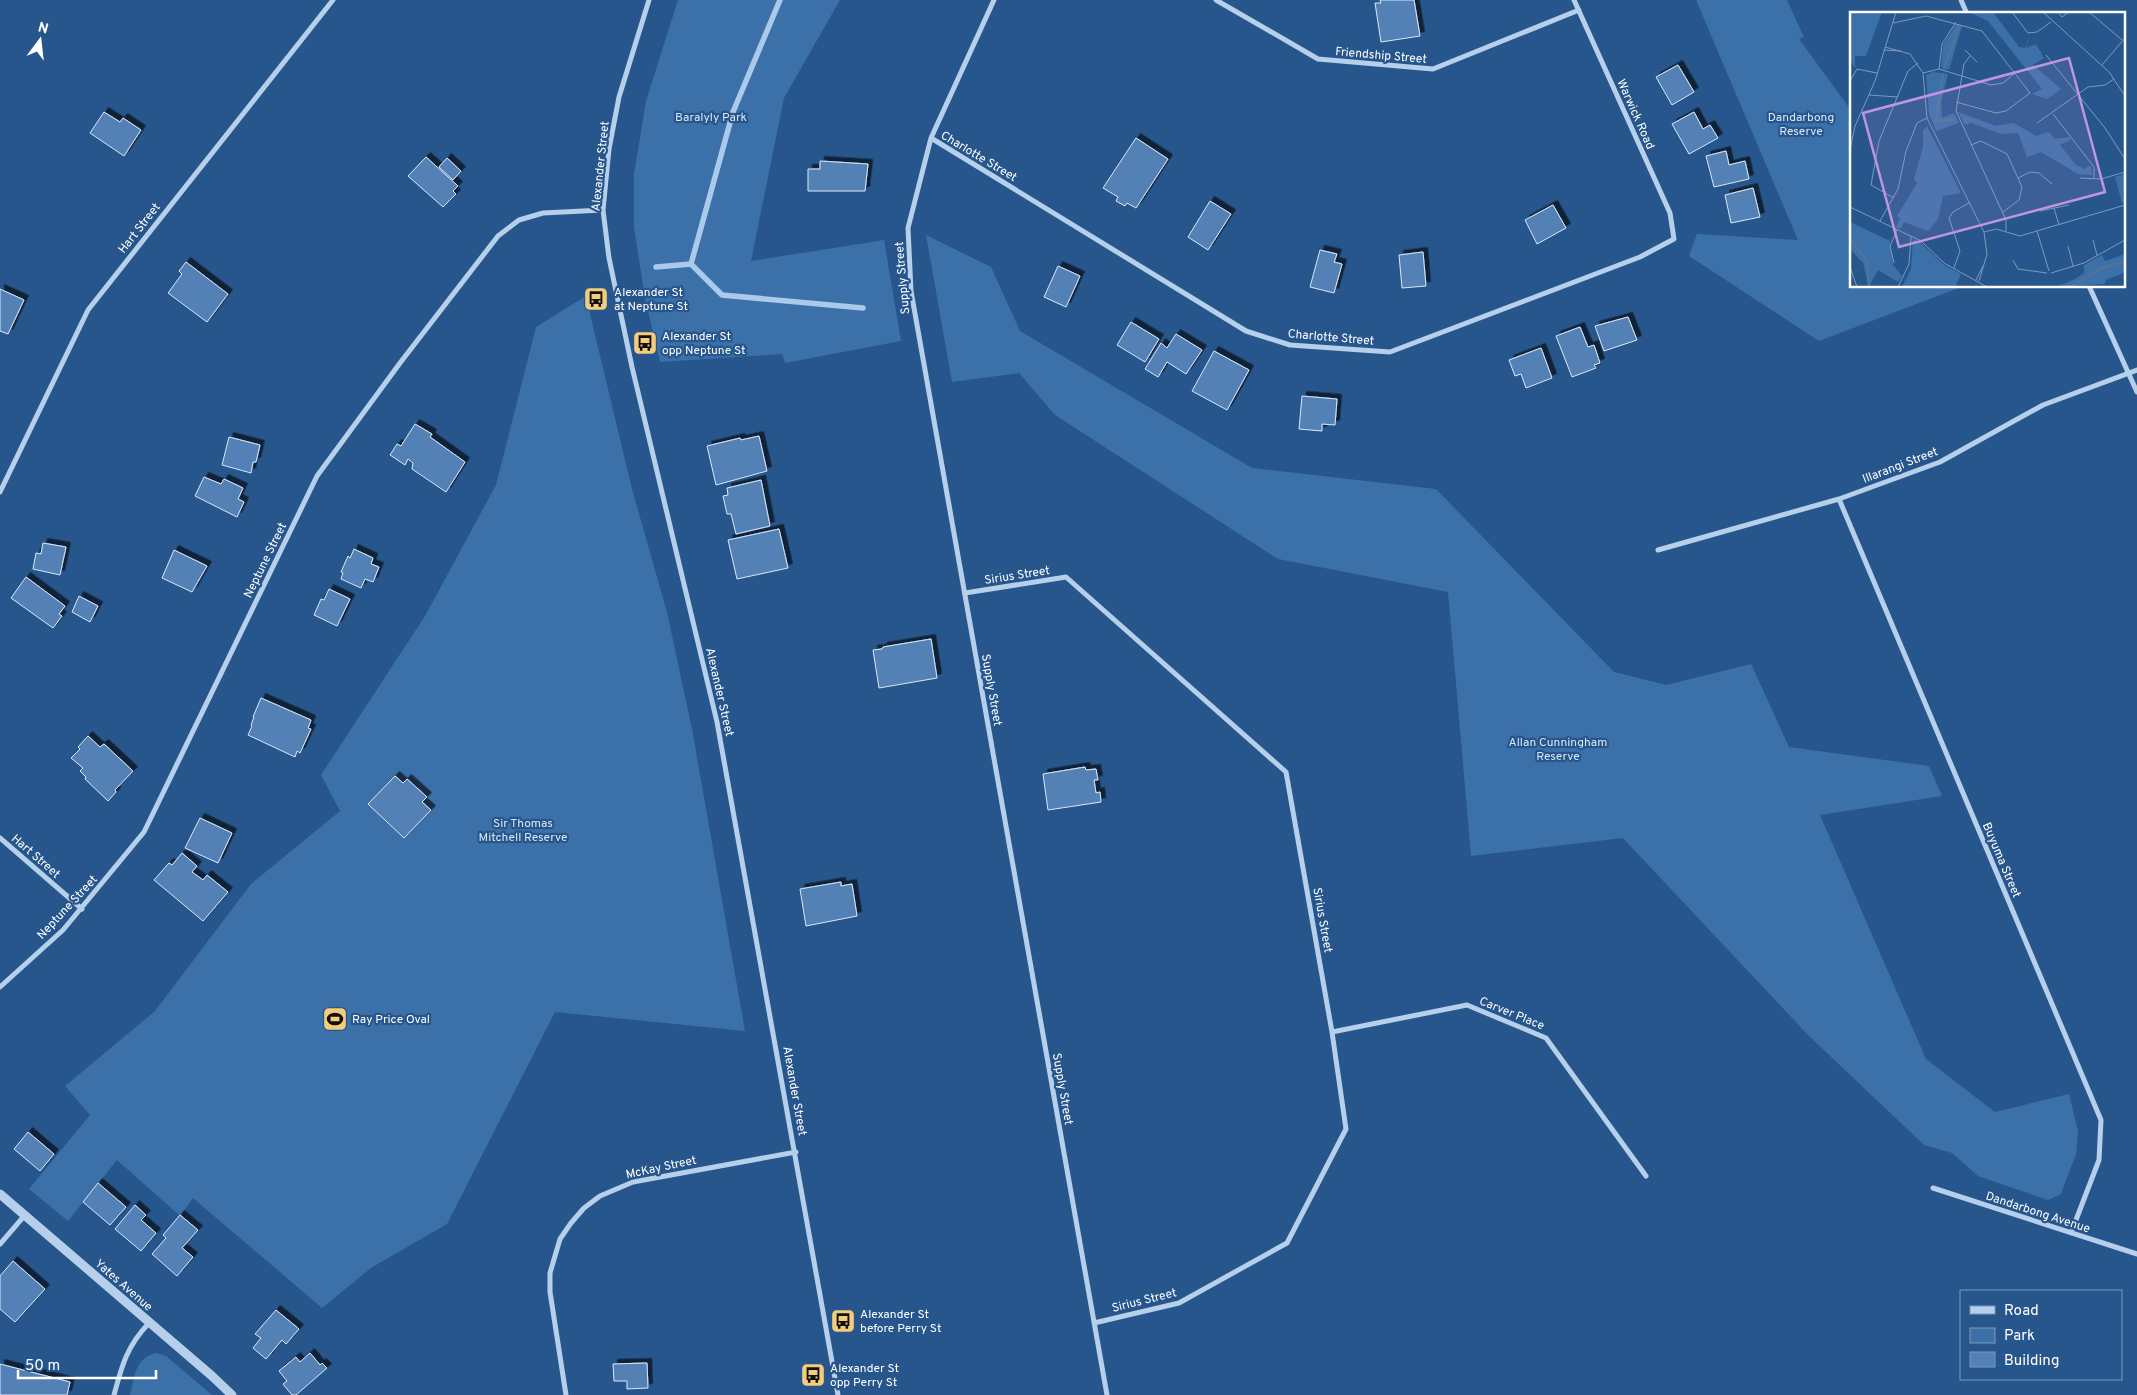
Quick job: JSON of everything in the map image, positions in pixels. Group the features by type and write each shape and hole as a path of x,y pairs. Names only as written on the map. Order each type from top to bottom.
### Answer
{"street":[{"name":"Hart Street","path":"0,492 88,310 333,0"},
{"name":"Alexander Street","path":"649,0 619,97 613,124 603,210 610,258 632,367 717,722 796,1152 838,1395"},
{"name":"Supply Street","path":"994,0 931,138 908,228 911,294 1107,1395"},
{"name":"Friendship Street","path":"1216,0 1318,59 1433,69 1579,10"},
{"name":"Warwick Road","path":"1574,0 1670,213 1674,239"},
{"path":"1961,0 1966,12"},
{"name":"Charlotte Street","path":"931,138 1246,331 1290,345 1390,352 1640,257 1674,239"},
{"name":"Neptune Street","path":"0,988 63,930 144,832 317,476 394,370 498,236 519,220 543,213 603,210"},
{"path":"2090,288 2137,392"},
{"name":"Illarangi Street","path":"1658,550 1840,499 1940,462 2043,405 2137,370"},
{"name":"Buyuma Street","path":"1840,499 2101,1120 2099,1160 2071,1233"},
{"name":"Sirius Street","path":"965,593 1066,577 1286,772 1332,1032 1346,1128 1287,1243 1179,1303 1094,1323"},
{"name":"Hart Street","path":"0,838 82,909"},
{"name":"Carver Place","path":"1332,1032 1467,1005 1546,1038 1646,1176"},
{"name":"McKay Street","path":"566,1395 550,1292 550,1273 560,1239 584,1208 600,1196 633,1182 796,1152"},
{"name":"Dandarbong Avenue","path":"1933,1188 2137,1254"},
{"name":"Yates Avenue","path":"0,1194 232,1395"},
{"path":"0,1244 24,1216"},
{"path":"114,1395 124,1357 134,1340 149,1323"}],"green space":[{"name":"Baralyly Park","path":"678,0 840,0 784,98 751,261 884,240 901,341 785,363 782,354 660,362 645,298 634,227 634,174 646,101"},
{"name":"Dandarbong Reserve","path":"1696,0 1787,0 1804,37 1799,39 1850,109 1850,288 1959,288 1819,341 1689,256 1697,234 1798,240"},
{"name":"Allan Cunningham Reserve","path":"926,235 991,267 1020,331 1252,468 1436,489 1614,672 1666,685 1751,664 1789,747 1929,766 1942,796 1820,815 1926,1059 1995,1112 2069,1094 2078,1131 2076,1154 2061,1194 2048,1200 1978,1176 1952,1153 1924,1145 1808,1035 1623,838 1471,856 1448,592 1278,559 1055,415 1019,373 952,382"},
{"name":"Sir Thomas Mitchell Reserve","path":"589,294 590,314 632,489 667,612 692,729 745,1031 555,1012 447,1224 371,1268 322,1308 193,1198 180,1216 117,1160 68,1221 29,1189 90,1115 65,1086 155,1011 251,884 340,811 321,775 425,616 496,485 536,327"},
{"path":"157,1353 166,1356 212,1395 130,1395 140,1363 150,1355"}],"building":[{"path":"1380,0 1414,0 1420,36 1381,42 1375,3 1381,3"},
{"path":"1678,65 1694,92 1672,105 1656,77"},
{"path":"104,112 120,122 123,118 141,130 124,156 90,133"},
{"path":"1694,112 1703,129 1710,125 1718,138 1689,154 1672,124"},
{"path":"1136,138 1168,159 1136,208 1127,203 1125,206 1116,201 1118,197 1103,188"},
{"path":"1726,151 1729,165 1745,161 1749,179 1714,187 1706,156"},
{"path":"426,157 458,186 453,191 456,194 443,207 408,176"},
{"path":"447,158 461,171 453,180 439,167"},
{"path":"820,161 868,164 865,191 808,191 808,169 820,169"},
{"path":"1753,188 1760,217 1731,223 1725,195"},
{"path":"1210,201 1231,214 1208,250 1188,237"},
{"path":"1553,205 1566,228 1537,244 1525,220"},
{"path":"1320,250 1337,254 1334,262 1342,264 1334,293 1310,287"},
{"path":"1423,252 1426,286 1402,288 1399,255"},
{"path":"186,262 228,294 207,322 168,293 182,274 179,271"},
{"path":"1058,266 1080,276 1066,307 1044,297"},
{"path":"0,289 24,300 8,334 0,331"},
{"path":"1628,317 1637,340 1604,351 1595,326"},
{"path":"1131,322 1159,339 1145,362 1117,345"},
{"path":"1580,327 1588,347 1594,345 1600,363 1594,365 1596,368 1572,377 1556,336"},
{"path":"1176,334 1202,350 1186,374 1167,362 1158,377 1145,369 1161,343 1167,348"},
{"path":"1541,348 1552,378 1526,388 1521,374 1515,376 1509,360"},
{"path":"1214,351 1249,370 1227,410 1192,391"},
{"path":"1302,396 1337,399 1335,425 1322,424 1322,431 1299,429"},
{"path":"415,424 432,434 430,437 465,462 446,492 412,469 413,463 408,459 405,465 390,455 397,444 401,446"},
{"path":"759,436 767,471 716,485 707,446 740,438 741,440"},
{"path":"229,437 260,445 251,473 222,465"},
{"path":"204,477 221,484 224,479 243,488 238,499 244,502 237,517 195,496"},
{"path":"761,480 770,526 736,534 731,514 727,514 723,496 728,495 727,488"},
{"path":"779,529 788,568 737,579 728,540"},
{"path":"43,543 66,547 60,575 33,569 36,553 41,554"},
{"path":"354,549 373,558 371,564 379,567 373,582 365,579 361,588 341,579 343,573 341,572 348,556 350,558"},
{"path":"174,550 207,566 192,592 162,578"},
{"path":"26,577 65,606 59,614 62,616 53,628 11,598"},
{"path":"329,589 350,599 337,626 314,615 321,599 324,600"},
{"path":"79,596 98,606 90,622 72,612"},
{"path":"931,639 937,678 879,688 873,650"},
{"path":"261,698 311,720 308,728 311,729 300,753 297,751 295,757 248,735"},
{"path":"88,736 100,747 104,744 133,771 115,790 116,792 108,801 85,779 86,777 80,771 83,768 71,758 80,749 78,747"},
{"path":"1085,767 1086,770 1096,769 1098,780 1094,780 1096,793 1100,792 1101,802 1048,810 1043,774"},
{"path":"395,776 403,783 407,779 427,797 422,802 431,810 404,838 368,804"},
{"path":"200,818 232,833 218,863 185,848"},
{"path":"182,853 197,866 192,872 203,880 207,875 228,892 203,921 154,880 169,863 172,865"},
{"path":"841,882 841,886 852,884 857,916 806,926 800,889"},
{"path":"28,1132 54,1154 40,1171 14,1149"},
{"path":"98,1183 126,1207 110,1225 83,1202"},
{"path":"135,1205 146,1215 141,1220 156,1233 141,1251 115,1229"},
{"path":"180,1215 198,1230 182,1248 193,1257 177,1276 152,1254 166,1238 163,1235"},
{"path":"13,1261 45,1289 15,1322 0,1309 0,1276"},
{"path":"276,1310 299,1329 286,1344 282,1340 266,1359 253,1348 261,1338 255,1334"},
{"path":"310,1353 320,1365 322,1363 327,1368 296,1395 292,1395 283,1384 287,1381 279,1371 296,1357 300,1362"},
{"path":"647,1363 648,1388 627,1389 627,1381 614,1381 613,1364"},
{"path":"0,1364 70,1382 67,1395 0,1395"}],"waterway":[{"path":"656,267 691,264 733,112 780,0"},
{"path":"691,264 722,295 863,308"}],"place":[{"name":"Alexander St at Neptune St","path":"596,299"},
{"name":"Alexander St opp Neptune St","path":"645,343"},
{"name":"Ray Price Oval","path":"335,1019"},
{"name":"Alexander St before Perry St","path":"843,1321"},
{"name":"Alexander St opp Perry St","path":"813,1375"}]}
